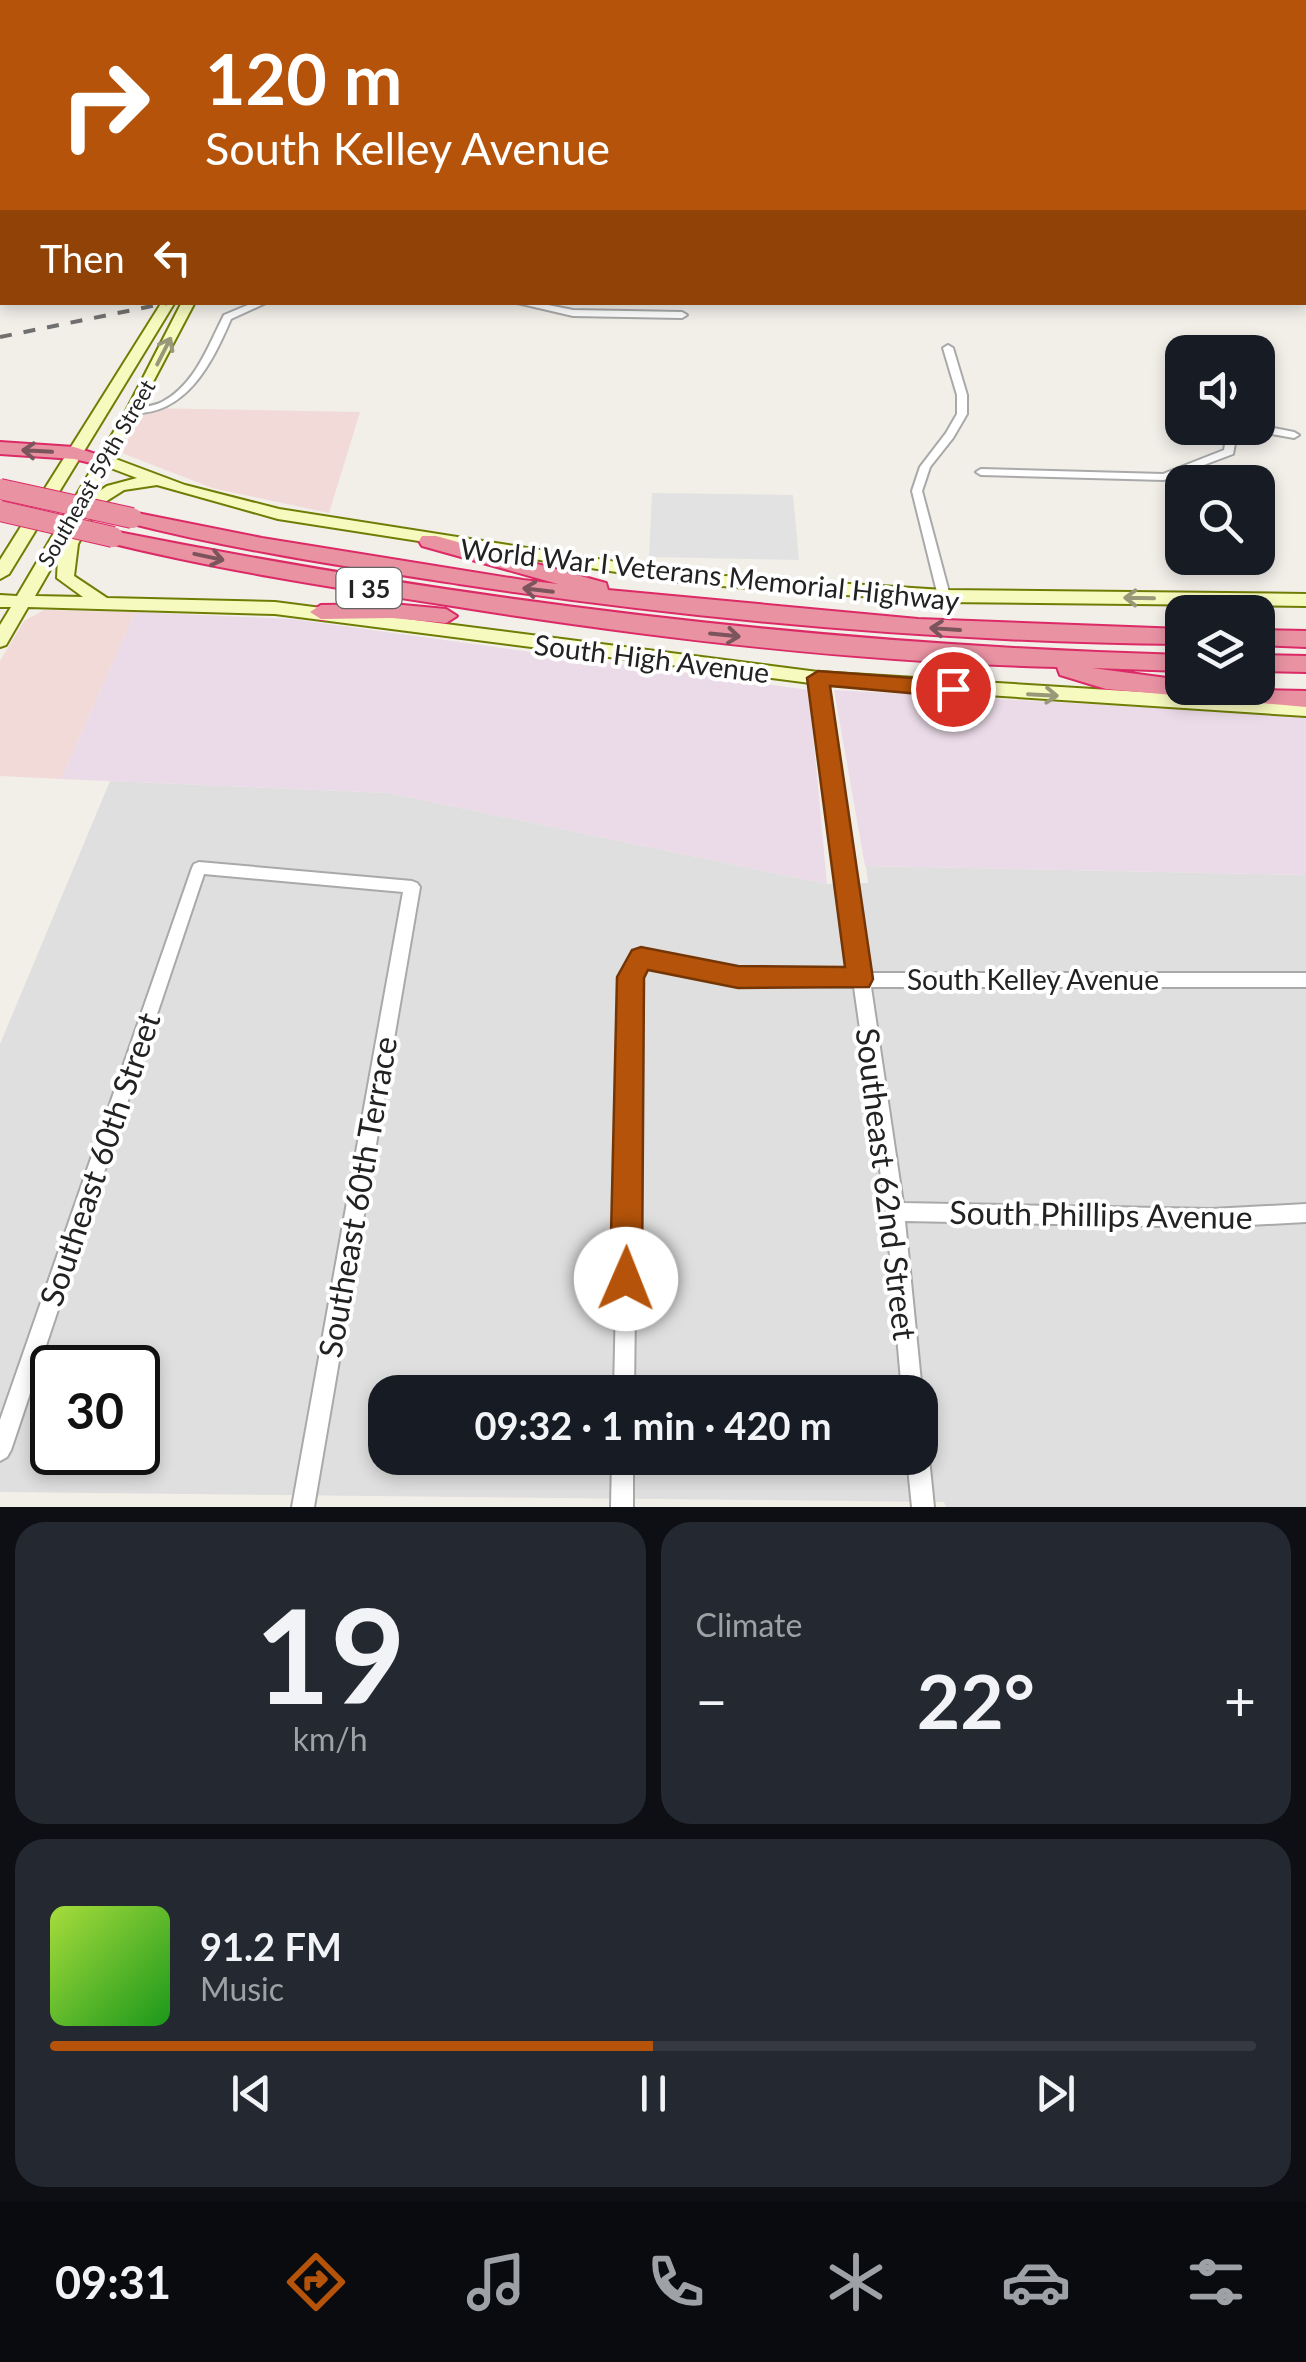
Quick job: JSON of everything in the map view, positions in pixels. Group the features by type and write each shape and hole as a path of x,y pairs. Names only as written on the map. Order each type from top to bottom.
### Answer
{"highway":[{"path":"0,448 74,453 104,460"},
{"name":"World War I Veterans Memorial Highway","path":"0,489 631,614 1165,636"},
{"name":"World War I Veterans Memorial Highway","path":"0,511 352,585 631,614 870,648 1165,662"},
{"path":"430,541 565,576 631,614"},
{"path":"321,612 631,614"},
{"path":"1275,638 1306,639"},
{"path":"1030,658 1106,681 1306,699"},
{"path":"1275,664 1306,664"}],"main road":[{"name":"Southeast 59th Street","path":"0,574 168,305"},
{"name":"Southeast 59th Street","path":"0,641 133,411 186,305"},
{"path":"104,460 157,481 258,510 430,541 693,579 944,596 1306,600"},
{"path":"104,603 66,578 63,570 70,546 97,500 107,492 157,481"},
{"name":"South High Avenue","path":"0,602 321,612 570,649 818,678 1306,709"}],"street":[{"path":"1286,0 1306,0"},
{"path":"133,411 159,410 173,403 200,368 227,316 256,305"},
{"path":"532,305 573,313 682,315"},
{"path":"944,596 916,491 917,476 929,456 960,421 963,403 948,348"},
{"path":"1275,432 1294,435"},
{"path":"981,472 1164,477 1229,452 1230,445"},
{"name":"Southeast 62nd Street","path":"818,678 895,1212 910,1375"},
{"name":"Southeast 60th Street","path":"0,1450 198,868 412,886"},
{"name":"Southeast 60th Terrace","path":"303,1507 412,886"},
{"name":"South Kelley Avenue","path":"624,1375 631,977 641,958 738,977 1306,980"},
{"name":"South Phillips Avenue","path":"895,1212 1212,1218 1306,1213"},
{"path":"622,1507 623,1475"},
{"path":"920,1475 923,1507"}],"shaded area":[{"path":"142,408 360,412 329,513 212,488 122,453"},
{"path":"652,493 793,495 799,560 649,557"},
{"path":"44,610 135,612 61,779 0,776 0,661 24,621"},
{"path":"135,612 292,619 809,690 827,884 389,793 61,779"},
{"path":"834,690 1306,716 1306,875 865,866"},
{"path":"110,781 389,793 827,884 868,883 866,866 1306,875 1306,1507 946,1507 944,1502 0,1492 0,1044"}],"railway":[{"path":"0,337 157,305"}],"route":[{"path":"626,1279 631,977 641,958 738,977 860,979 818,678 953,689"}]}
